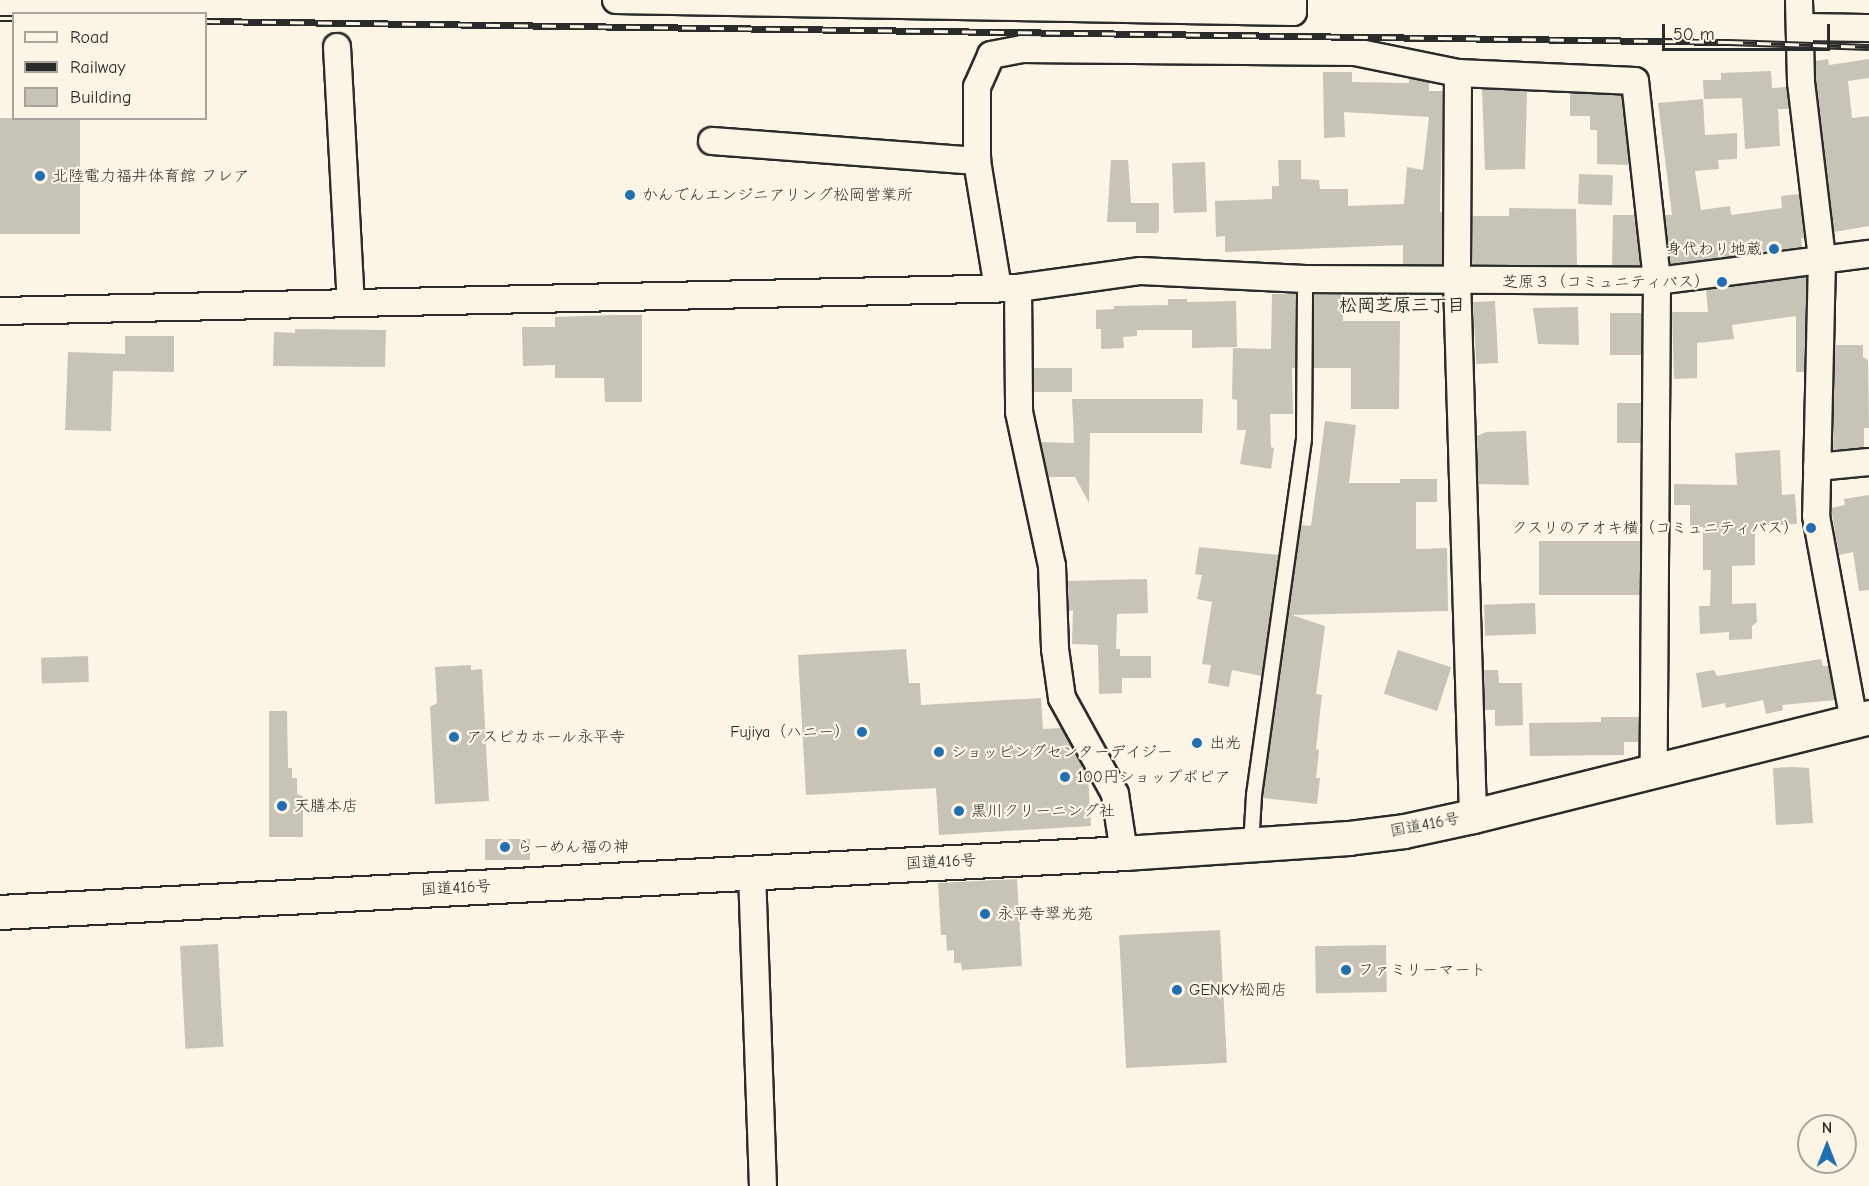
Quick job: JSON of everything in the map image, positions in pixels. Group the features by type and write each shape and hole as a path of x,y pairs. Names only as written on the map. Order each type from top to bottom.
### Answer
{"highway":[{"name":"国道416号","path":"0,912 1251,846 1371,836 1473,816 1861,719"}],"street":[{"path":"616,0 1175,4 1293,12 1293,0"},
{"path":"1798,0 1801,82 1822,259 1816,516 1861,719"},
{"path":"1800,27 1869,28"},
{"path":"337,47 351,302"},
{"path":"1124,853 1115,794 1062,698 1055,649 1052,566 1019,412 1008,288 977,161 977,87 991,55 1022,48 1354,52 1458,73 1635,81 1657,281 1654,770"},
{"path":"1458,73 1456,279 1473,816"},
{"path":"712,141 977,161"},
{"path":"0,311 1008,288 1141,271 1305,279 1657,281 1869,254"},
{"path":"1817,467 1869,462"},
{"path":"752,872 763,1186"}],"lane":[{"path":"1251,846 1254,795 1304,439 1305,279"}],"building":[{"path":"1828,59 1829,65 1869,59 1869,78 1848,81 1852,118 1869,116 1869,226 1834,232 1815,61"},
{"path":"1771,71 1772,88 1787,87 1789,109 1778,109 1780,146 1745,149 1742,98 1704,99 1703,80 1721,80 1721,73"},
{"path":"1323,72 1352,72 1352,82 1409,83 1409,78 1429,82 1429,91 1443,91 1440,212 1442,212 1442,265 1403,265 1403,245 1225,252 1225,236 1216,237 1215,201 1272,199 1272,186 1279,186 1278,160 1301,160 1301,179 1319,180 1320,189 1348,189 1348,206 1404,204 1407,167 1423,170 1429,117 1344,112 1345,137 1324,138"},
{"path":"1482,89 1527,91 1525,169 1485,170"},
{"path":"1570,93 1622,95 1629,165 1597,164 1597,130 1590,130 1590,116 1570,116"},
{"path":"1703,99 1705,135 1737,133 1737,159 1718,160 1719,169 1695,171 1701,210 1730,206 1731,215 1782,208 1781,196 1799,194 1804,238 1801,238 1802,247 1670,264 1665,215 1672,215 1658,103"},
{"name":"北陸電力福井体育館 フレア","path":"0,118 80,120 80,234 0,234"},
{"path":"1111,160 1128,160 1131,203 1159,203 1157,233 1136,233 1136,222 1107,222"},
{"path":"1205,162 1207,212 1174,213 1172,163"},
{"path":"1579,174 1613,175 1612,205 1578,204"},
{"path":"1509,208 1576,209 1577,266 1472,265 1472,216 1509,216"},
{"path":"1613,215 1635,215 1640,266 1612,266"},
{"path":"1807,277 1804,372 1796,372 1796,316 1732,325 1734,339 1697,343 1697,378 1674,379 1672,312 1708,312 1706,290"},
{"path":"1272,294 1296,294 1295,368 1292,368 1293,414 1270,414 1271,447 1274,448 1271,469 1240,464 1246,430 1237,430 1237,400 1232,399 1233,348 1271,349"},
{"path":"1314,294 1343,294 1343,321 1400,321 1399,409 1351,409 1351,368 1313,368"},
{"path":"1168,299 1187,299 1187,302 1236,301 1237,347 1192,348 1192,330 1137,330 1137,336 1123,337 1124,348 1101,349 1101,329 1096,329 1096,310 1114,309 1114,306 1168,305"},
{"path":"1495,301 1498,363 1476,364 1473,302"},
{"path":"1578,307 1579,345 1538,344 1533,308"},
{"path":"1610,313 1642,313 1642,355 1610,355"},
{"path":"642,315 642,402 605,402 604,378 555,378 555,365 523,366 522,327 555,327 555,317"},
{"path":"295,329 386,330 385,367 273,366 274,332 295,333"},
{"path":"125,336 174,336 174,372 113,371 111,431 65,430 68,352 125,354"},
{"path":"1835,345 1863,345 1863,357 1868,360 1869,428 1864,428 1864,447 1833,450"},
{"path":"1034,368 1072,368 1072,392 1034,392"},
{"path":"1072,399 1203,399 1202,433 1090,433 1089,503 1075,477 1048,477 1041,442 1074,443"},
{"path":"1617,403 1641,403 1641,443 1617,443"},
{"path":"1325,421 1356,425 1349,483 1400,483 1400,479 1437,479 1437,502 1416,502 1416,549 1447,548 1448,611 1292,615 1325,626 1316,694 1322,695 1316,749 1319,750 1316,778 1320,778 1317,804 1263,798 1301,525 1311,526"},
{"path":"1526,431 1529,485 1478,484 1477,436 1486,432"},
{"path":"1780,450 1782,495 1795,494 1797,524 1755,526 1755,565 1732,566 1732,604 1756,603 1757,622 1752,626 1752,639 1729,640 1729,632 1700,634 1699,606 1710,606 1711,570 1703,570 1703,527 1690,527 1690,505 1674,505 1674,484 1737,485 1735,453"},
{"path":"1869,495 1869,590 1859,591 1853,552 1839,555 1831,508 1845,505 1844,499"},
{"path":"1539,541 1640,541 1640,595 1539,595"},
{"path":"1199,547 1279,555 1262,676 1232,670 1229,687 1208,683 1211,665 1202,664 1212,602 1197,599 1202,575 1195,574"},
{"path":"1147,579 1148,613 1117,614 1116,649 1120,649 1120,656 1151,656 1151,678 1122,678 1122,693 1099,694 1098,645 1072,644 1073,610 1069,611 1068,581"},
{"path":"1535,603 1536,634 1485,636 1484,605"},
{"name":"ショッピングセンターデイジー","path":"906,649 909,683 920,683 921,705 1041,698 1043,729 1061,728 1088,776 1091,826 939,835 936,788 806,795 798,655"},
{"path":"1398,650 1451,667 1437,711 1384,694"},
{"path":"88,656 89,682 42,684 41,658"},
{"path":"1821,659 1823,666 1829,666 1835,700 1782,705 1783,710 1766,714 1763,700 1726,708 1725,703 1702,708 1696,673 1714,670 1717,676"},
{"path":"471,665 471,670 482,669 489,801 435,804 430,707 437,703 435,667"},
{"path":"1484,670 1498,670 1499,683 1522,683 1523,725 1495,726 1495,710 1485,710"},
{"path":"269,711 287,711 288,768 292,768 292,778 297,778 297,794 303,796 303,837 269,837"},
{"path":"1601,717 1639,717 1639,742 1624,742 1624,755 1530,756 1529,723 1601,722"},
{"path":"1773,768 1809,768 1813,823 1776,825"},
{"path":"485,839 530,839 530,860 485,860"},
{"path":"1017,879 1022,966 962,970 961,963 954,963 954,950 947,951 946,935 941,935 938,883"},
{"path":"1220,930 1227,1063 1126,1068 1119,935"},
{"path":"218,944 223,1047 185,1049 180,946"},
{"path":"1386,945 1387,992 1316,993 1315,946"}],"railway":[{"path":"0,18 12,18"},
{"path":"207,21 1729,42 1869,47"}],"place":[{"name":"北陸電力福井体育館 フレア","path":"40,176"},
{"name":"かんでんエンジニアリング松岡営業所","path":"630,195"},
{"name":"身代わり地蔵","path":"1774,249"},
{"name":"芝原３（コミュニティバス）","path":"1722,282"},
{"name":"クスリのアオキ横（コミュニティバス）","path":"1811,528"},
{"name":"Fujiya（ハニー）","path":"862,732"},
{"name":"アスピカホール永平寺","path":"454,737"},
{"name":"出光","path":"1197,743"},
{"name":"ショッピングセンターデイジー","path":"939,752"},
{"name":"100円ショップポピア","path":"1065,777"},
{"name":"天膳本店","path":"282,806"},
{"name":"黒川クリーニング社","path":"959,811"},
{"name":"らーめん福の神","path":"505,847"},
{"name":"永平寺翠光苑","path":"985,914"},
{"name":"ファミリーマート","path":"1346,970"},
{"name":"GENKY松岡店","path":"1177,990"}],"district":[{"name":"松岡芝原三丁目","path":"1402,306"}]}
